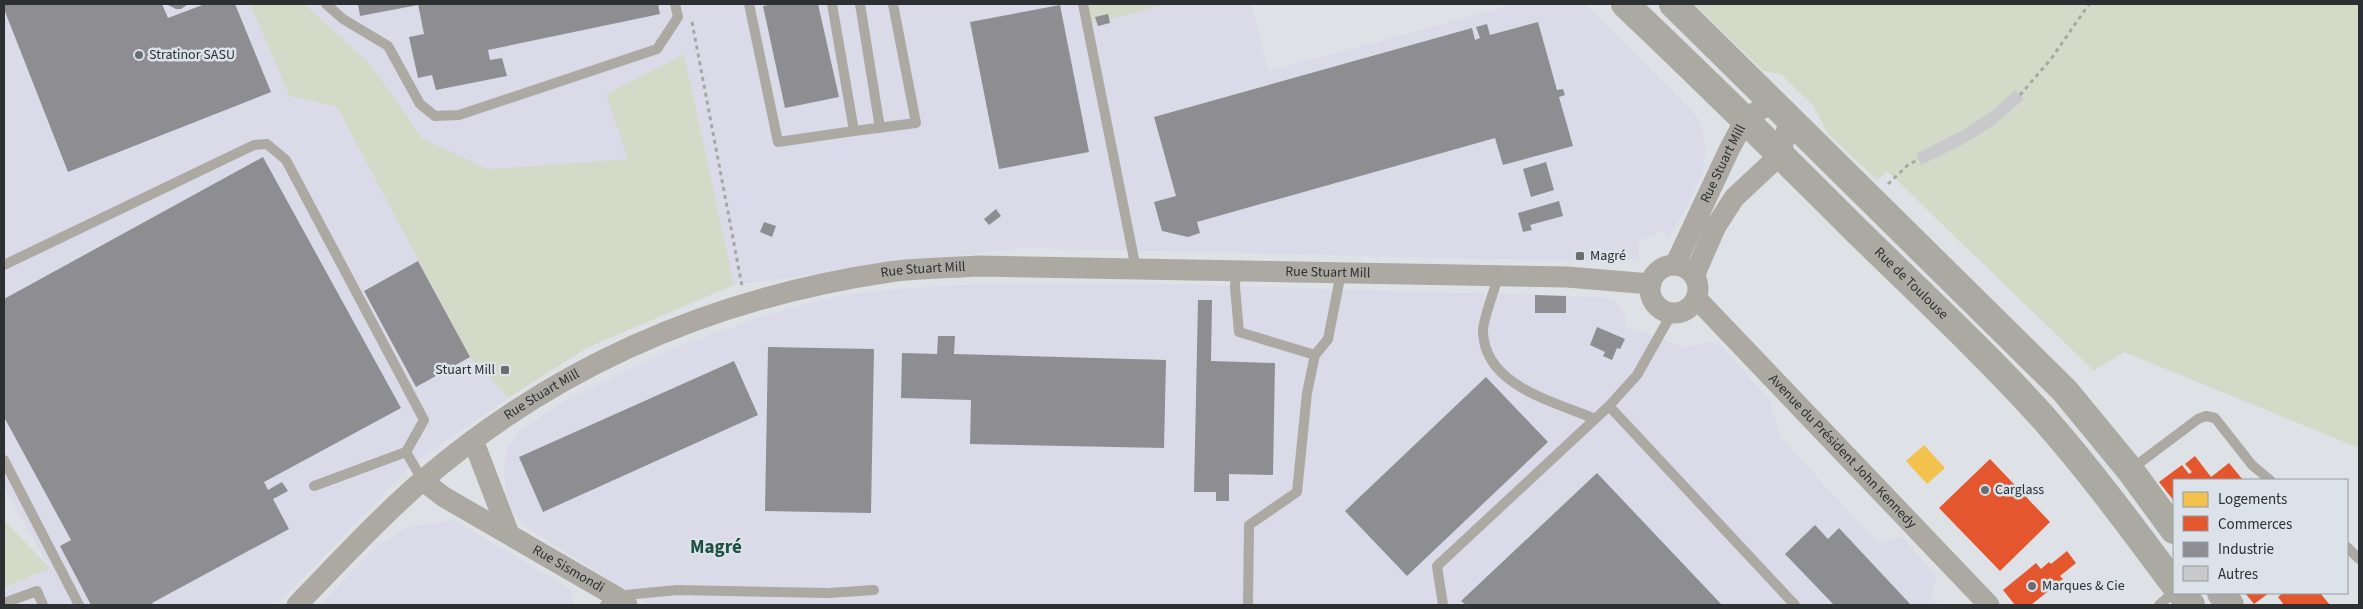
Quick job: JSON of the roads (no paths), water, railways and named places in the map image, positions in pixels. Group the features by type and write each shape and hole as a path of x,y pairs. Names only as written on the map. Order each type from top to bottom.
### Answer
{"main road":[{"name":"Rue de Toulouse","path":"1626,4 1746,118 1780,154 1971,342 2040,414 2101,487 2173,583"},
{"path":"1673,4 2066,391 2130,470 2173,529"},
{"path":"2182,594 2191,605"},
{"path":"2222,594 2230,605"}],"street":[{"name":"Rue Stuart Mill","path":"1675,266 1746,118 1781,110"},
{"path":"1780,154 1781,110"},
{"name":"Rue Stuart Mill","path":"1694,276 1716,226 1734,198 1780,154"},
{"name":"Rue Stuart Mill","path":"298,605 423,480 473,440 582,370 678,326 745,302 890,272 979,266 1588,278 1651,284"},
{"path":"1675,266 1689,270 1694,276 1697,283 1696,298 1686,309 1672,313 1658,306 1653,299 1651,284 1660,270 1675,266"},
{"name":"Avenue du Président John Kennedy","path":"1696,298 1989,605"},
{"path":"473,440 509,534"},
{"name":"Rue Sismondi","path":"423,480 444,498 509,534 616,602"}],"lane":[{"path":"326,4 343,19 388,46 420,104 435,116 459,115 657,49 678,17 675,4"},
{"path":"750,4 778,142 916,123 893,4"},
{"path":"832,4 854,131"},
{"path":"860,4 880,128"},
{"path":"1083,4 1136,269"},
{"path":"4,266 254,146 268,144 286,160 424,420 406,452 314,486"},
{"path":"1236,271 1235,287 1239,332 1315,355"},
{"path":"1248,605 1249,525 1297,492 1307,393 1315,355 1328,339 1341,273"},
{"path":"1498,276 1483,331 1487,351 1494,366 1511,383 1594,419"},
{"path":"1444,605 1437,566 1609,406 1637,375 1672,313"},
{"path":"1609,406 1795,605"},
{"path":"2130,470 2198,419 2206,416 2215,418 2252,465 2269,479"},
{"path":"406,452 423,480"},
{"path":"4,460 79,605"},
{"path":"2348,548 2359,559"},
{"path":"616,602 677,590 829,593 874,590"},
{"path":"4,603 37,591 43,605"},
{"path":"2159,605 2173,593"}],"place":[{"name":"Stratinor SASU","path":"139,55"},
{"name":"Magré","path":"1580,256"},
{"name":"Stuart Mill","path":"505,370"},
{"name":"Carglass","path":"1985,490"},
{"name":"Marques & Cie","path":"2032,586"}],"district":[{"name":"Magré","path":"716,547"}]}
